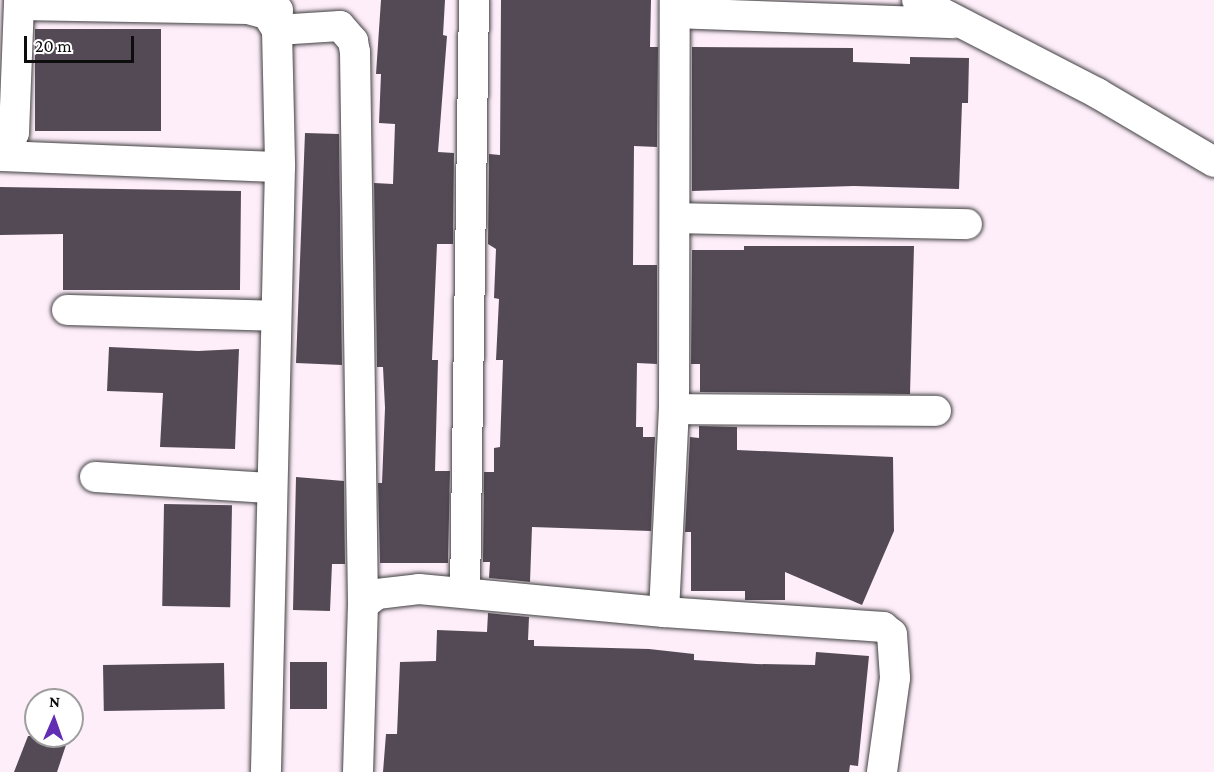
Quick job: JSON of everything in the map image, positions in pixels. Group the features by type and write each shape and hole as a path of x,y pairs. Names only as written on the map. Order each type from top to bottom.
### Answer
{"street":[{"path":"266,772 270,488 280,167 278,0"},
{"path":"465,593 474,0"},
{"path":"917,0 1163,129 1214,162"},
{"path":"277,30 267,14 248,9 19,2 17,109 14,133 2,156 280,167"},
{"path":"664,612 674,409 675,7 964,23"},
{"path":"277,30 340,26 353,41 356,52 363,605 358,772"},
{"path":"675,218 967,224"},
{"path":"67,310 276,316"},
{"path":"674,409 936,411"},
{"path":"95,477 270,488"},
{"path":"363,605 377,594 395,589 465,593 664,612 883,627 892,634 896,678 882,772"}],"building":[{"path":"381,0 445,0 443,35 447,36 438,152 454,153 453,244 437,244 432,360 438,360 435,471 450,471 448,563 380,563 378,483 382,483 385,408 383,367 377,367 374,183 393,184 395,124 379,123 381,74 376,74"},
{"path":"501,0 651,0 650,47 658,47 657,147 634,146 633,265 657,265 657,364 637,363 636,427 643,427 643,437 655,437 651,531 532,527 530,582 489,578 490,562 483,562 484,472 494,472 494,448 500,447 503,360 496,360 499,299 494,298 496,249 488,244 489,154 500,155"},
{"path":"35,29 161,29 161,131 35,131"},
{"path":"692,47 853,48 853,62 910,64 910,57 969,58 968,103 962,103 959,189 854,186 692,191"},
{"path":"305,133 339,134 342,365 296,363"},
{"path":"0,187 241,191 240,290 63,290 63,234 0,235"},
{"path":"744,246 914,246 910,394 700,392 700,364 691,364 692,250 744,250"},
{"path":"109,347 198,351 239,349 235,449 160,447 163,393 107,391"},
{"path":"699,426 737,427 737,450 893,457 894,531 862,605 785,572 785,600 745,600 745,591 691,591 691,532 685,532 690,437 699,438"},
{"path":"296,477 344,481 345,564 332,564 330,611 293,610"},
{"path":"164,504 232,505 230,607 162,606"},
{"path":"488,613 529,617 528,640 534,640 534,646 649,649 694,654 694,660 756,664 815,665 816,652 869,656 858,766 850,765 849,772 383,772 386,734 397,734 400,662 436,661 437,630 487,632"},
{"path":"290,662 327,662 327,709 290,709"},
{"path":"224,663 225,709 104,711 103,665"},
{"path":"24,746 65,748 57,772 14,772"}]}
